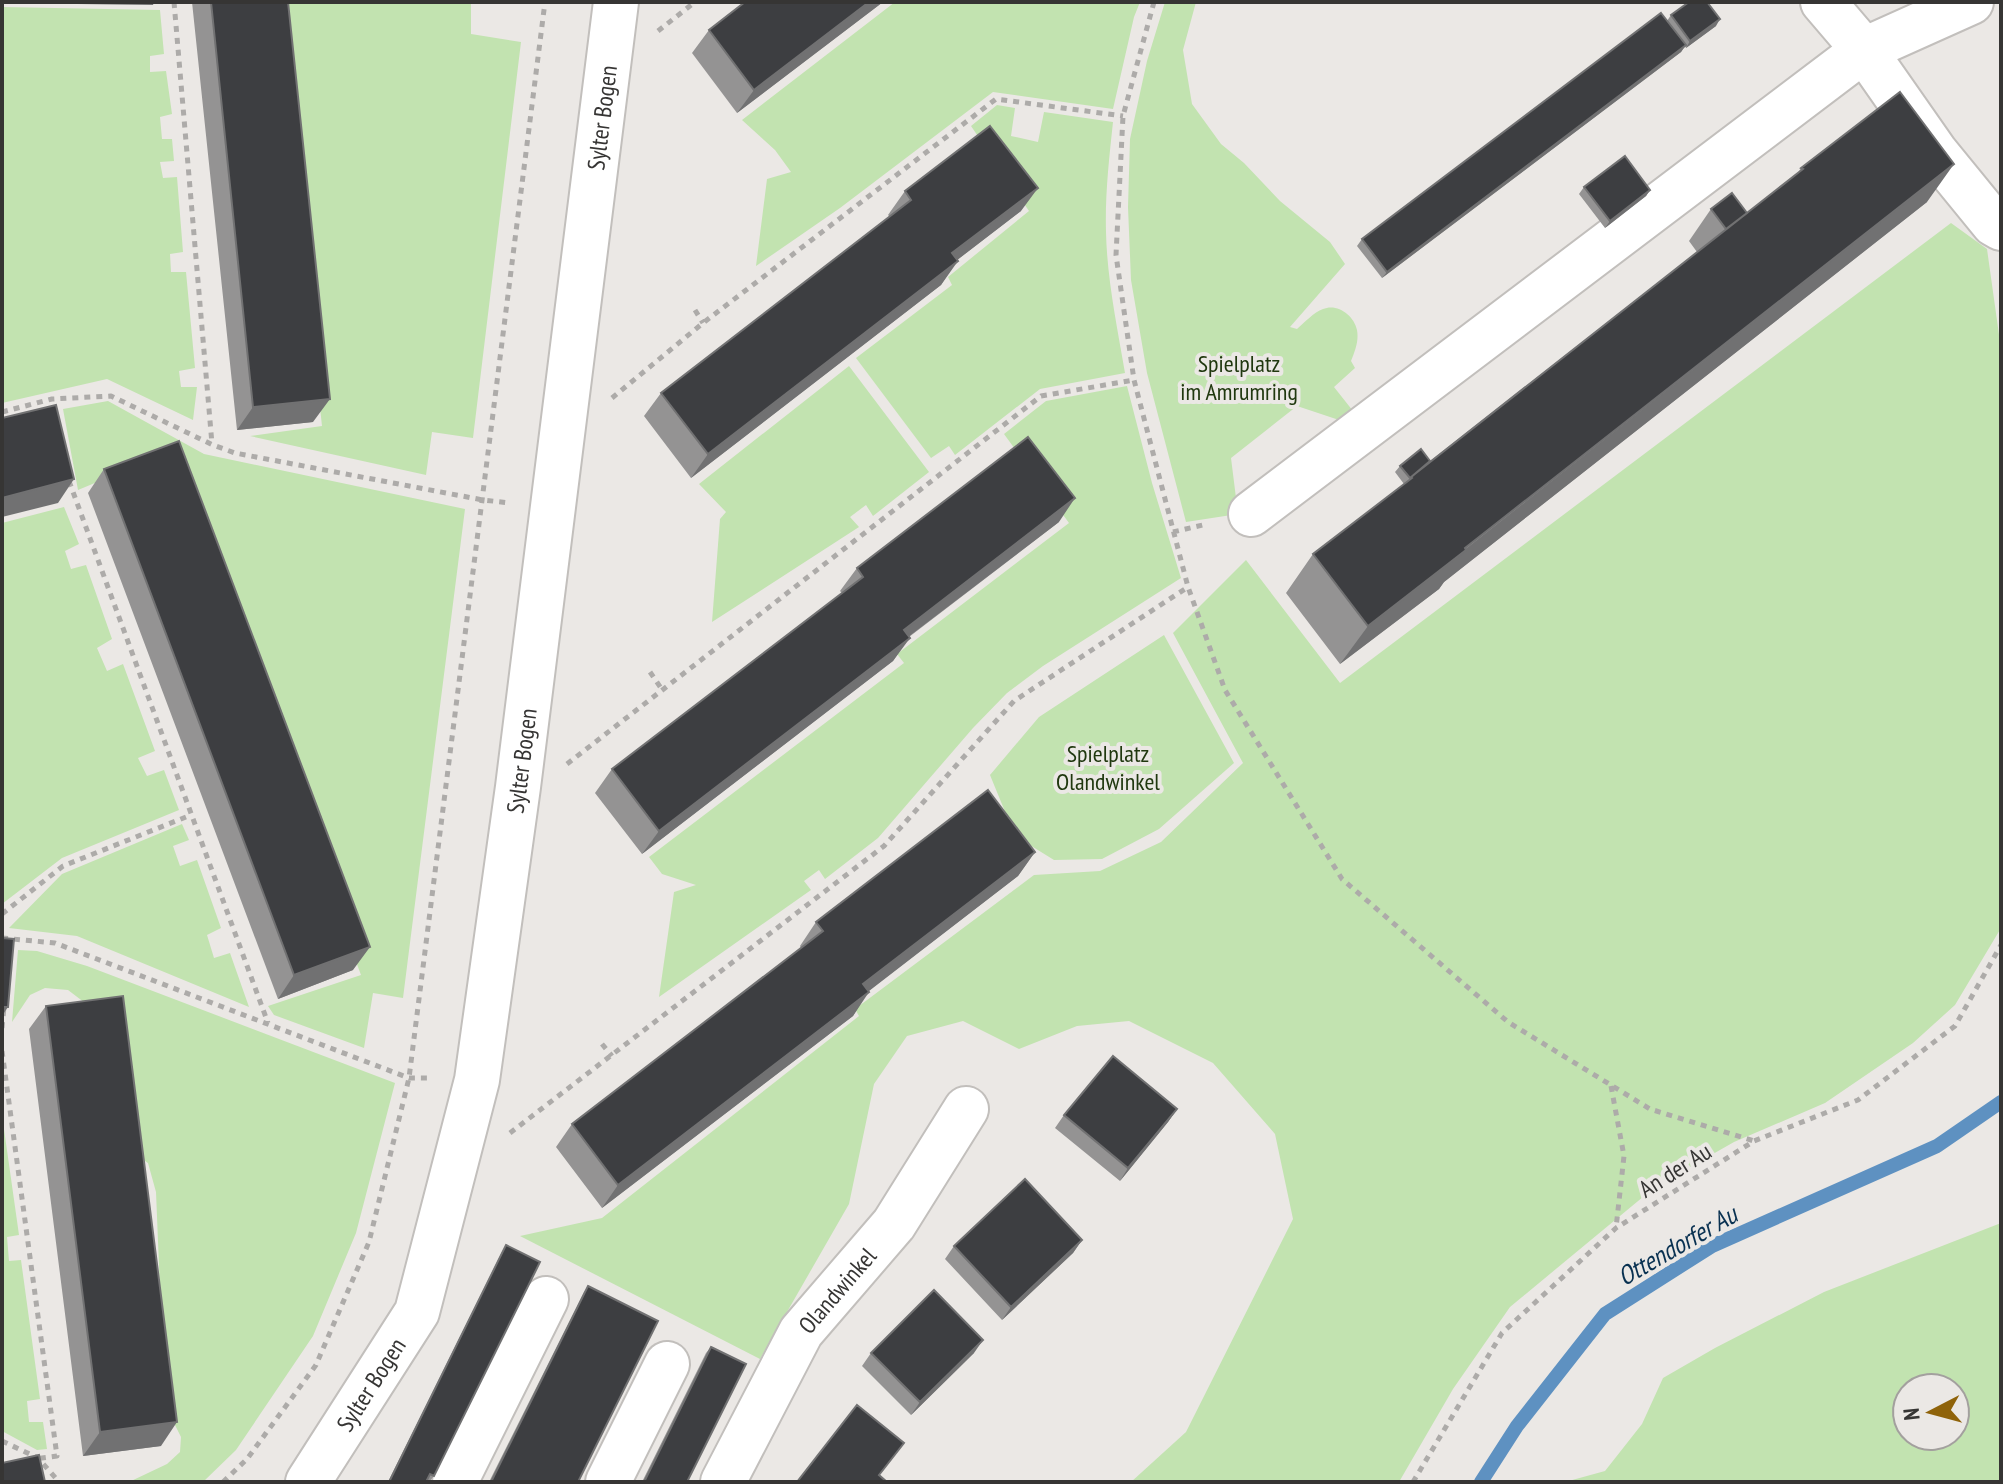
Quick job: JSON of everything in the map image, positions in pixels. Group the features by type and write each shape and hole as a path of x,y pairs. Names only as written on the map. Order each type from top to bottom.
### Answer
{"street":[{"name":"Sylter Bogen","path":"308,1482 417,1312 477,1080 518,787 616,2"},
{"path":"1823,2 1864,50 1936,153 1994,224 2001,228"},
{"path":"1251,514 1864,50 1971,2"},
{"name":"Olandwinkel","path":"723,1482 801,1332 894,1224 966,1109"},
{"path":"455,1482 546,1299"},
{"path":"608,1482 667,1364"}],"path":[{"path":"174,2 213,445"},
{"path":"223,1482 247,1459 316,1365 369,1242 409,1078 545,2"},
{"path":"1154,2 1123,116 1116,255 1134,380 1188,587 1225,690 1342,879 1508,1022 1650,1109 1754,1141"},
{"path":"565,400 605,403 703,323 996,99 1123,116"},
{"path":"695,310 703,323"},
{"path":"518,787 565,765 1041,396 1134,380"},
{"path":"2,412 52,399 111,396 235,453 483,500 552,508"},
{"path":"52,399 55,412"},
{"path":"67,478 269,1024"},
{"path":"507,1124 506,1136 884,846 1014,701 1188,587"},
{"path":"650,672 663,691"},
{"path":"2,914 63,866 191,815"},
{"path":"2,938 55,943 409,1078 477,1080"},
{"path":"9,954 11,939"},
{"name":"An der Au","path":"1413,1482 1502,1333 1616,1228 1754,1141 1858,1100 1955,1026 2001,945"},
{"path":"2,1028 5,998"},
{"path":"602,1044 612,1056"},
{"path":"2,1051 57,1456 26,1461"},
{"path":"1610,1085 1624,1156 1616,1228"},
{"path":"2,1441 38,1458 59,1482"}],"green space":[{"path":"276,2 471,2 471,34 521,42 473,438 432,432 426,475 250,436 322,426"},
{"path":"895,2 1140,2 1113,109 993,92 840,208 756,266 767,179 791,172 775,150 742,120"},
{"name":"Spielplatz im Amrumring","path":"1165,2 1196,2 1183,50 1192,104 1221,144 1280,201 1330,242 1345,264 1290,327 1297,329 1320,310 1334,308 1349,315 1357,334 1351,361 1355,368 1334,387 1353,411 1345,422 1297,406 1231,458 1238,514 1186,522 1147,373 1131,280 1128,207 1130,139 1147,61"},
{"path":"2,7 160,10 164,54 150,56 150,72 166,71 172,114 160,117 162,139 172,139 174,161 160,162 163,178 177,177 183,252 170,254 171,272 186,272 195,368 179,371 181,387 197,387 193,420 107,379 2,403"},
{"path":"997,105 1015,108 1011,136 1038,142 1044,112 1113,122 1107,191 1107,250 1125,373 1040,389 955,455 949,446 931,458 856,358 952,285 948,277 1029,211 971,126"},
{"path":"1951,223 1987,249 2001,349 2001,928 1955,1005 1913,1043 1825,1103 1734,1142 1655,1187 1510,1307 1453,1389 1399,1482 1131,1482 1186,1432 1293,1219 1275,1134 1213,1063 1129,1021 1077,1026 1019,1049 963,1021 907,1036 874,1084 849,1204 760,1359 520,1236 602,1218 859,1016 855,1009 1034,875 1100,871 1161,842 1243,763 1173,633 1246,560 1340,683"},
{"path":"849,366 929,472 873,516 866,505 850,517 859,527 712,622 720,519 726,512 699,484"},
{"path":"1127,386 1181,578 1043,666 1007,693 878,838 825,879 819,870 804,881 811,890 659,997 674,892 696,885 662,874 649,857 904,663 897,654 1069,523 1004,434 1046,401"},
{"path":"108,401 204,454 465,509 403,998 373,993 364,1048 274,1015 268,1006 361,975 169,463 162,455 78,490 63,409"},
{"path":"64,507 79,544 65,551 71,569 86,565 112,639 97,648 107,671 123,664 155,751 138,758 147,776 164,770 179,810 62,858 2,904 2,523"},
{"name":"Spielplatz Olandwinkel","path":"1164,635 1234,763 1159,829 1102,859 1054,860 1015,836 990,775 1039,717"},
{"path":"182,824 189,840 173,846 180,866 197,860 221,928 207,935 214,958 230,953 249,1007 77,936 9,928 62,874"},
{"path":"18,950 37,951 87,966 395,1083 356,1233 313,1336 236,1450 203,1482 129,1482 167,1464 180,1452 181,1437 174,1423 162,1339 156,1192 148,1163 130,1151 93,1009 68,990 45,988 30,995 12,1022"},
{"path":"2,1115 19,1235 7,1237 9,1261 21,1260 40,1399 27,1401 29,1422 43,1422 47,1449 37,1450 2,1431"},
{"path":"2001,1223 2001,1482 1565,1482 1605,1471 1642,1424 1663,1378 1824,1292"}],"building":[{"path":"211,2 288,2 330,399 253,407"},
{"path":"745,2 869,2 754,90 709,30"},
{"path":"1689,2 1707,2 1720,19 1690,41 1671,15"},
{"path":"1661,13 1686,45 1387,272 1362,239"},
{"path":"1900,92 1954,164 1368,626 1313,554"},
{"path":"990,126 1038,188 952,253 958,261 708,454 661,393 911,200 905,191"},
{"path":"1625,156 1650,190 1610,221 1584,187"},
{"path":"1732,193 1747,213 1726,229 1711,209"},
{"path":"56,405 74,479 2,498 2,418"},
{"path":"1028,437 1075,498 904,630 910,638 659,831 612,769 863,577 857,568"},
{"path":"179,441 370,947 294,975 104,469"},
{"path":"1421,449 1430,461 1410,478 1400,466"},
{"path":"988,790 1035,852 863,984 869,992 618,1185 572,1124 823,931 816,922"},
{"path":"2,938 14,939 8,1007 2,1007"},
{"path":"123,996 177,1422 100,1432 46,1006"},
{"path":"1113,1056 1177,1109 1128,1168 1064,1115"},
{"path":"1025,1179 1082,1240 1011,1307 954,1246"},
{"path":"506,1245 540,1262 434,1476 430,1474 426,1482 389,1482"},
{"path":"588,1286 658,1321 578,1482 491,1482"},
{"path":"934,1290 983,1340 920,1402 871,1353"},
{"path":"711,1347 746,1364 687,1482 644,1482"},
{"path":"857,1405 904,1443 879,1475 887,1482 797,1482"},
{"path":"39,1455 45,1482 2,1482 2,1463"}],"waterway":[{"name":"Ottendorfer Au","path":"1481,1482 1517,1426 1605,1314 1712,1246 1937,1146 2001,1102"}]}
